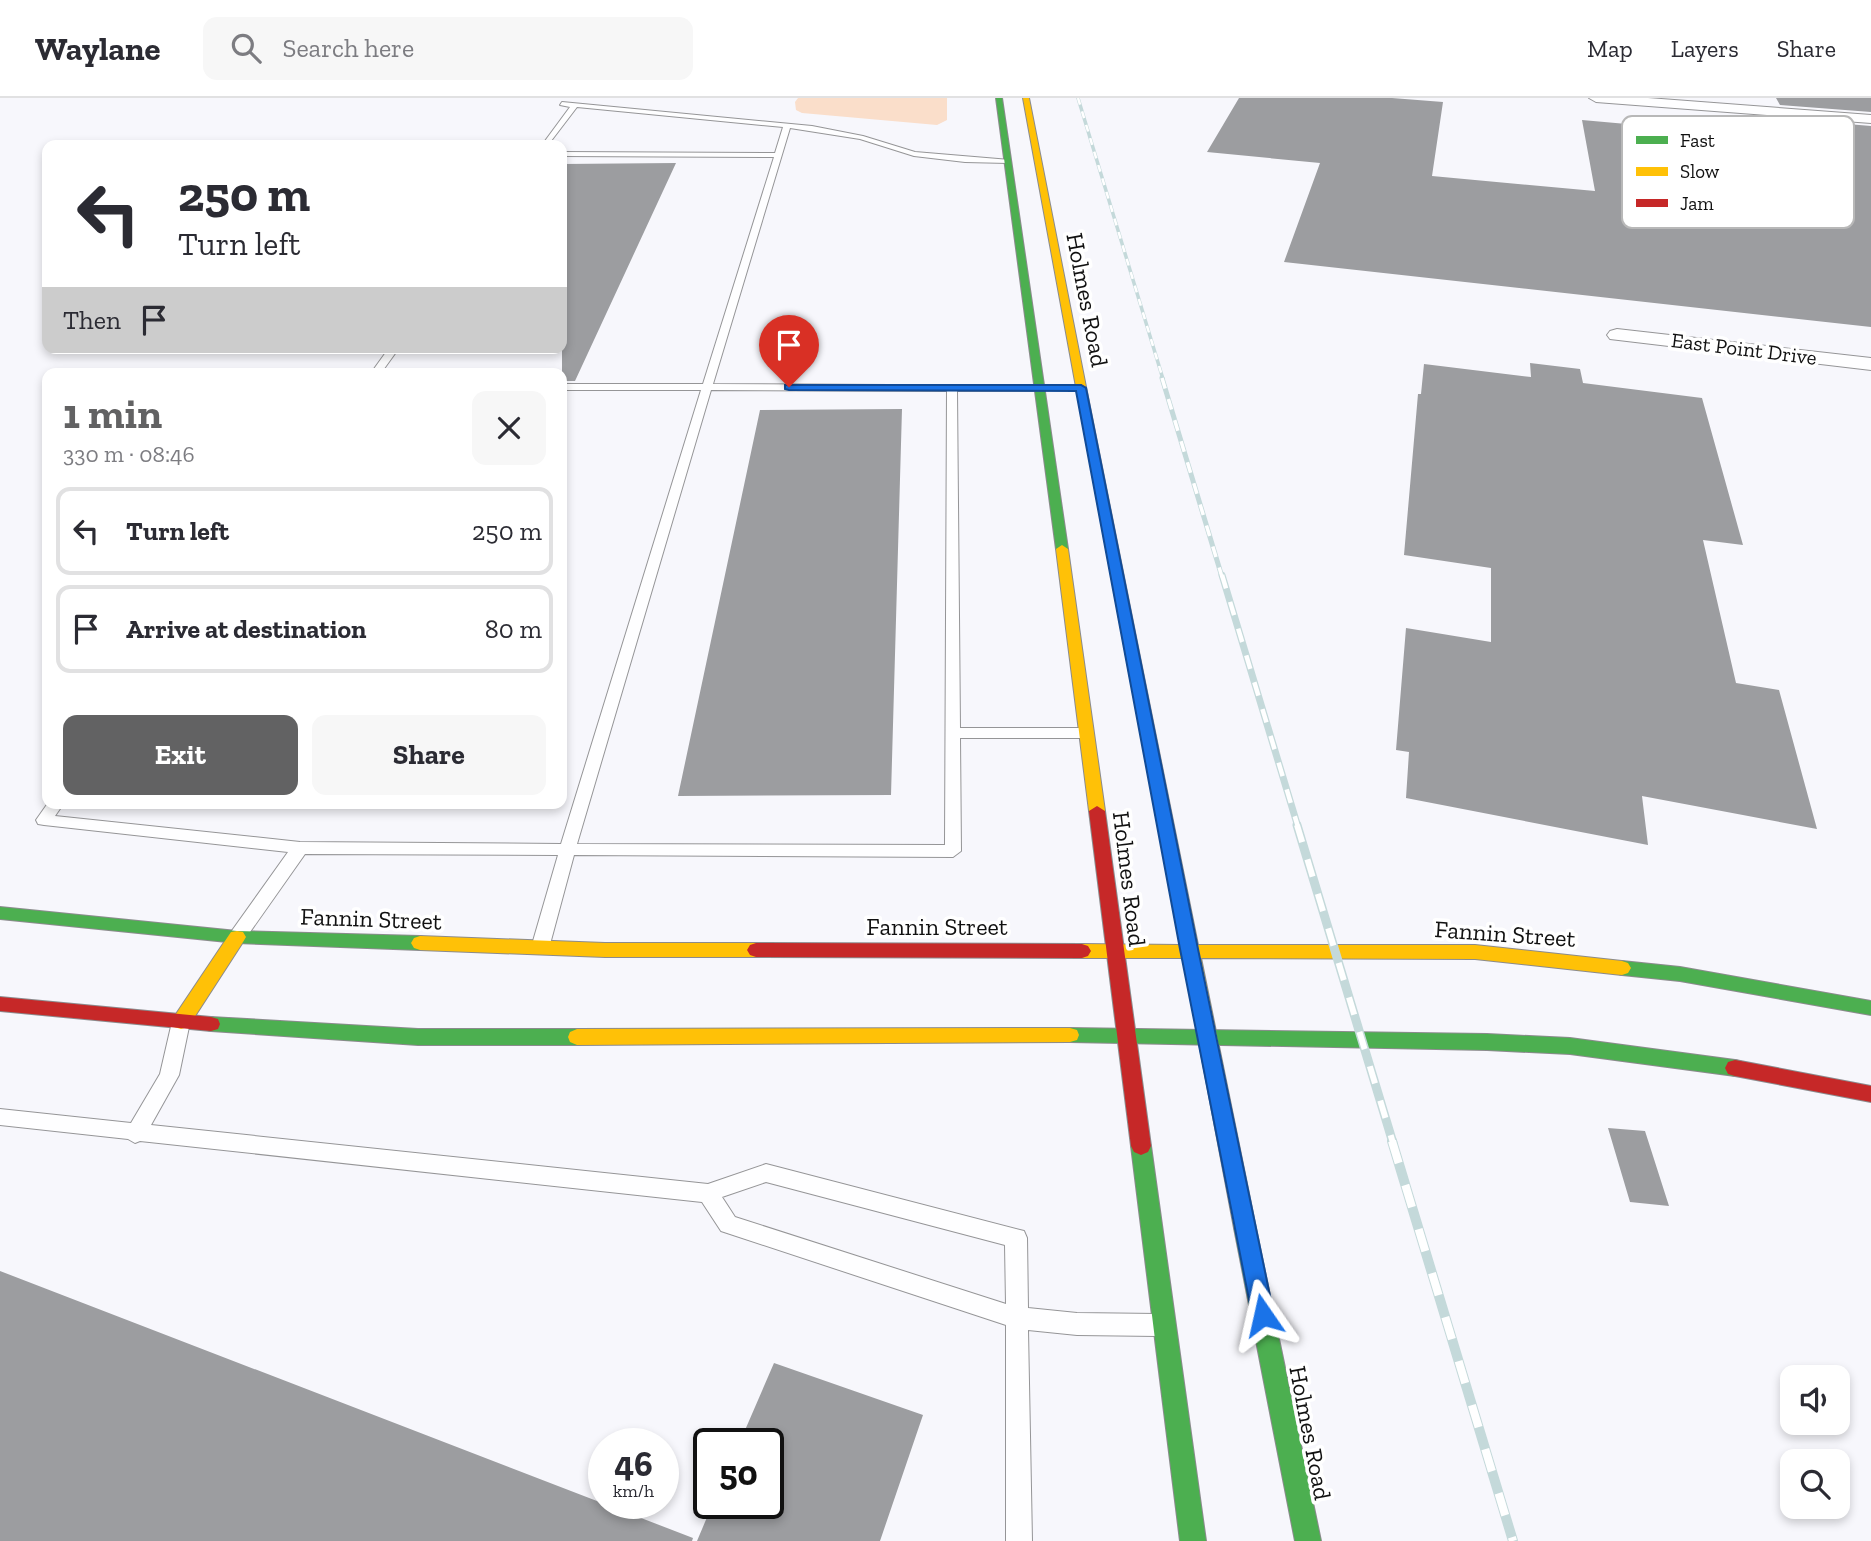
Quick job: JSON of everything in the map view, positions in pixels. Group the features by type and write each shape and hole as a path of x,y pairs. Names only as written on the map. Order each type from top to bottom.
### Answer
{"main road":[{"name":"Holmes Road","path":"999,98 1008,161 1189,949 1308,1541"},
{"name":"Holmes Road","path":"1026,98 1038,161 1060,388 1087,733 1193,1541"},
{"path":"1008,161 1038,161"},
{"name":"Fannin Street","path":"0,913 237,937 540,948 1475,952 1693,976 1871,1008"},
{"path":"181,1022 237,937"},
{"path":"0,1004 181,1022 418,1037 1126,1035 1416,1038 1570,1046 1733,1068 1871,1094"}],"street":[{"path":"1596,98 1832,116"},
{"name":"East Point Drive","path":"1617,335 1871,364"}],"lane":[{"path":"562,104 835,131 927,156 1008,161"},
{"path":"549,140 575,105"},
{"path":"540,948 566,850 787,125"},
{"path":"567,155 778,155"},
{"path":"567,387 1060,388"},
{"path":"52,809 44,820 300,848 953,851 952,387"},
{"path":"952,733 1087,733"},
{"path":"237,937 300,848"},
{"path":"135,1134 169,1075 181,1022"},
{"path":"0,1117 135,1134 708,1193 766,1173 1016,1238 1020,1541"},
{"path":"708,1193 728,1224 1017,1318 1077,1324 1164,1325"}],"shaded area":[{"path":"798,98 947,98 947,120 937,125 802,113 796,110 795,102"}],"building":[{"path":"1239,98 1392,98 1443,102 1432,176 1595,191 1582,120 1622,124 1622,228 1854,228 1854,125 1871,126 1871,327 1284,262 1320,163 1207,152"},
{"path":"1776,98 1871,98 1871,112 1780,105"},
{"path":"676,163 575,381 567,381 567,368 562,368 562,354 567,354 567,164"},
{"path":"1530,363 1580,369 1583,383 1702,398 1743,545 1703,540 1736,683 1779,690 1817,829 1642,796 1648,845 1406,798 1409,752 1396,750 1406,628 1491,642 1491,568 1404,555 1418,394 1421,394 1424,364 1531,377"},
{"path":"902,409 891,795 678,796 760,410"},
{"path":"1608,1128 1645,1131 1669,1206 1630,1202"},
{"path":"0,1271 588,1498 588,1519 644,1519 693,1538 692,1541 0,1541"},
{"path":"774,1363 923,1415 880,1541 697,1541 706,1519 784,1519 784,1428 746,1428"}],"railway":[{"path":"1078,98 1163,379"},
{"path":"1162,378 1222,577"},
{"path":"1222,575 1298,827"},
{"path":"1297,825 1393,1143"},
{"path":"1392,1141 1513,1541"}],"traffic: fast":[{"path":"999,98 1062,549"},
{"path":"0,913 237,937 420,943"},
{"path":"1622,968 1680,974 1871,1008"},
{"path":"211,1024 418,1037 577,1037"},
{"path":"1070,1035 1487,1042 1570,1046 1735,1068"},
{"path":"1141,1146 1193,1541"},
{"path":"1245,1228 1308,1541"}],"traffic: slow":[{"path":"1026,98 1081,387"},
{"path":"1062,549 1097,811"},
{"path":"1136,672 1245,1228"},
{"path":"181,1022 237,937"},
{"path":"420,943 605,950 756,950"},
{"path":"1082,951 1475,952 1622,968"},
{"path":"577,1037 1070,1035"}],"traffic: jam":[{"path":"1081,387 1136,672"},
{"path":"1097,811 1141,1146"},
{"path":"756,950 1082,951"},
{"path":"0,1004 211,1024"},
{"path":"1735,1068 1871,1094"}],"route":[{"path":"789,387 1081,388 1189,949 1263,1315"}]}
